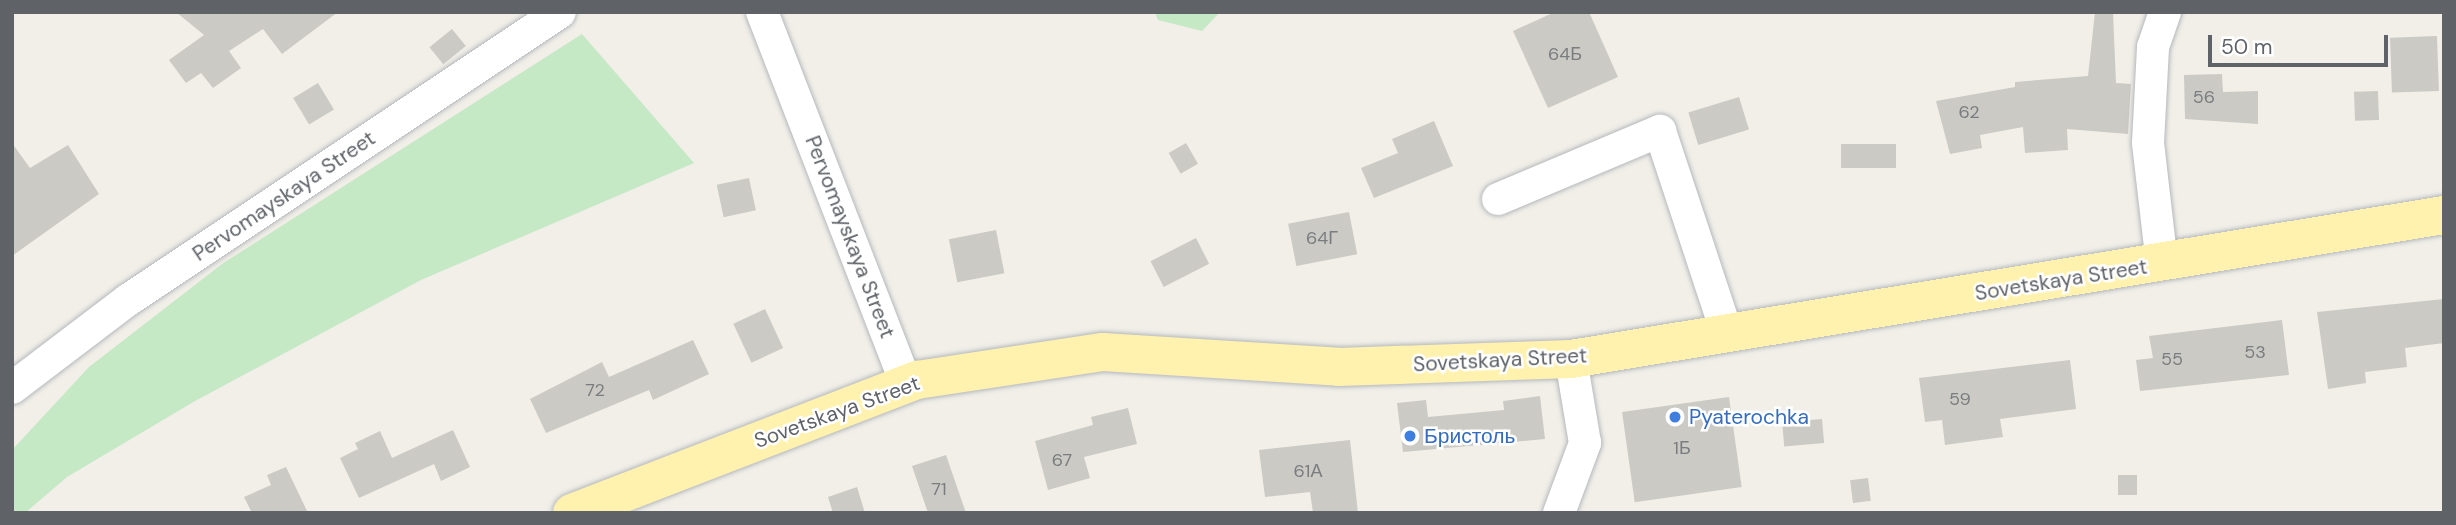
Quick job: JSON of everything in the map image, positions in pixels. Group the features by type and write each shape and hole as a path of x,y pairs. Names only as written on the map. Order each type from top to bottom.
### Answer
{"main road":[{"name":"Sovetskaya Street","path":"572,513 906,384 1103,352 1339,367 1572,359 2162,264 2444,215"}],"street":[{"name":"Pervomayskaya Street","path":"12,387 128,300 560,12"},
{"name":"Pervomayskaya Street","path":"762,12 906,384"},
{"path":"2162,264 2148,143 2153,47 2165,12"},
{"path":"1498,199 1660,131 1727,334"},
{"path":"1559,513 1585,443 1572,359"}],"green space":[{"path":"1155,12 1220,12 1202,31 1158,20"},
{"path":"582,34 694,163 421,280 195,401 67,477 25,513 12,513 12,450 89,367 222,264"}],"building":[{"path":"176,12 338,12 282,54 263,29 229,51 241,68 213,88 201,73 186,83 169,60 204,35"},
{"path":"1555,12 1589,12 1618,77 1548,108 1513,31"},
{"path":"2095,12 2113,12 2116,83 2131,84 2128,134 2067,129 2068,150 2025,153 2023,127 1980,135 1982,148 1950,154 1936,101 2015,87 2015,82 2088,76"},
{"path":"452,29 466,46 443,64 429,47"},
{"path":"2437,36 2439,91 2392,93 2390,38"},
{"path":"2222,74 2223,92 2258,91 2258,124 2185,119 2184,75"},
{"path":"318,83 334,110 309,125 293,98"},
{"path":"2378,91 2379,120 2355,121 2354,92"},
{"path":"1739,97 1749,130 1698,145 1688,112"},
{"path":"1434,121 1453,166 1374,198 1361,168 1398,153 1392,139"},
{"path":"12,143 30,168 68,145 99,194 12,256"},
{"path":"1186,143 1198,164 1181,174 1169,153"},
{"path":"1841,144 1896,144 1896,168 1841,168"},
{"path":"749,178 756,210 724,217 717,185"},
{"path":"1349,212 1357,254 1296,266 1288,224"},
{"path":"996,230 1004,273 957,282 949,239"},
{"path":"1196,238 1209,264 1164,287 1151,261"},
{"path":"2444,299 2444,343 2405,348 2407,367 2365,372 2366,383 2328,389 2317,312"},
{"path":"765,309 783,348 751,363 733,324"},
{"path":"2282,320 2289,375 2140,391 2136,360 2153,358 2149,336"},
{"path":"693,340 709,374 653,400 649,390 546,433 530,399 602,362 609,377"},
{"path":"2070,360 2076,409 2000,419 2003,437 1945,445 1942,420 1925,422 1919,378"},
{"path":"1540,396 1545,439 1403,452 1397,403 1426,400 1428,417 1504,410 1503,401"},
{"path":"1729,397 1742,487 1635,502 1622,412"},
{"path":"1128,408 1137,444 1084,457 1090,478 1048,490 1035,441 1093,425 1091,417"},
{"path":"1822,419 1824,443 1784,446 1782,422"},
{"path":"453,430 470,467 441,481 434,464 359,498 340,458 358,449 355,443 380,431 392,458"},
{"path":"1350,440 1358,513 1313,513 1310,492 1265,497 1259,450"},
{"path":"946,455 966,513 928,513 912,466"},
{"path":"286,467 308,513 252,513 244,497 271,485 267,475"},
{"path":"2118,475 2137,475 2137,495 2118,495"},
{"path":"1868,478 1871,501 1853,503 1850,480"},
{"path":"857,487 865,513 833,513 828,497"}],"place":[{"name":"Pyaterochka","path":"1675,417"},
{"name":"Бристоль","path":"1410,436"}]}
